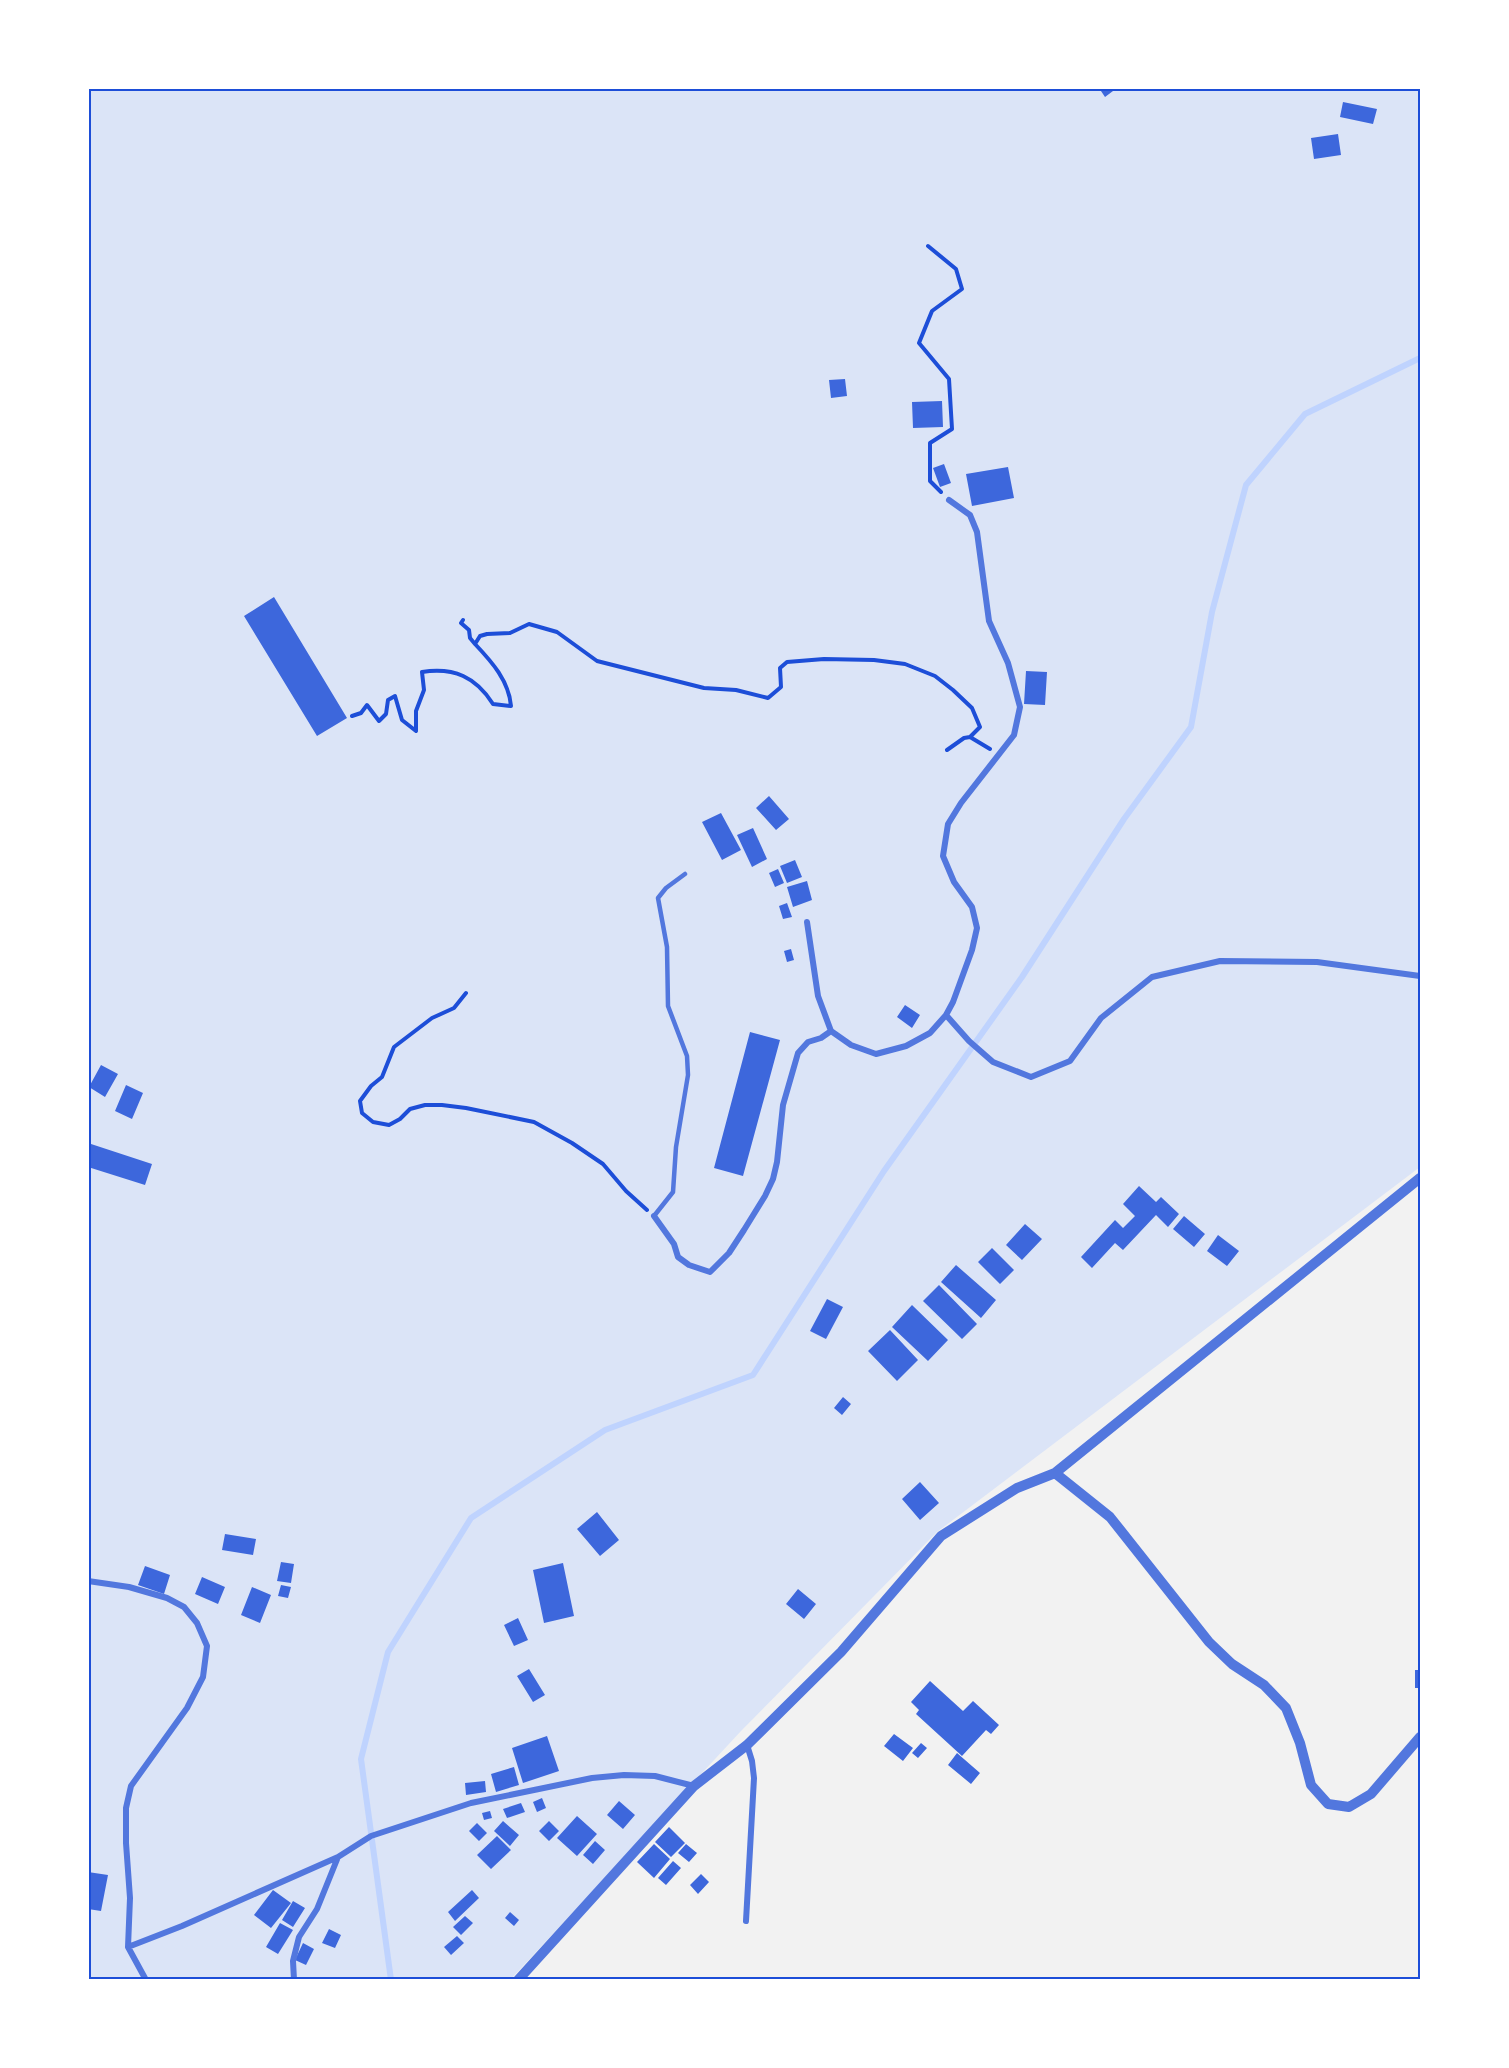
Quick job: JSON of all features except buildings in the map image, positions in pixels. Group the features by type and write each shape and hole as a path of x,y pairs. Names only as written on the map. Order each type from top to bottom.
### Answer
{"street":[{"path":"807,922 819,996 831,1031 851,1045 876,1054 906,1046 930,1034 946,1015 972,950 976,928 972,907 954,882 944,856 948,824 961,803 1014,735 1020,707 1008,663 990,621 977,532 970,515 949,500"},
{"path":"946,1015 969,1041 993,1062 1031,1077 1070,1061 1101,1018 1152,977 1220,961 1317,962 1420,976"},
{"path":"654,1216 674,1244 678,1257 689,1265 711,1272 723,1259 760,1205 773,1179 783,1106 798,1053 808,1042 821,1038 831,1031"},
{"path":"519,1980 694,1786 747,1745 841,1652 941,1536 1017,1488 1055,1473 1420,1178"},
{"path":"1055,1473 1110,1516 1209,1642 1232,1664 1264,1684 1286,1708 1300,1743 1311,1785 1328,1804 1349,1807 1371,1794 1420,1737"},
{"path":"88,1581 129,1587 184,1607 197,1623 207,1646 203,1677 187,1708 131,1786 126,1808 130,1898 128,1947 146,1980"},
{"path":"746,1921 754,1778 747,1745"},
{"path":"128,1947 182,1926 338,1857 371,1836 471,1803 592,1778 624,1775 655,1776 694,1786"},
{"path":"294,1980 293,1961 299,1937 317,1909 338,1857"}],"lane":[{"path":"654,1216 672,1192 677,1135 688,1075 687,1056 668,1006 667,947 658,898 666,888 685,874"}],"path":[{"path":"928,246 956,269 962,289 932,310 920,342 949,379 952,429 930,443 930,481 949,500"},
{"path":"352,716 361,713 367,705 379,721 386,714 388,700 395,696 402,720 416,731 416,711 424,690 422,672 440,669 468,677 485,691 493,704 512,706 494,663 470,638 469,630 461,623 463,620"},
{"path":"475,644 480,636 487,633 510,633 529,624 557,632 597,661 705,688 736,690 768,698 781,687 780,668 787,662 824,659 874,660 905,664 935,676 972,708 980,727 970,737 964,738 947,750"},
{"path":"970,737 998,755"},
{"path":"466,993 454,1008 432,1018 394,1047 382,1077 371,1086 360,1101 362,1113 373,1122 389,1125 400,1119 410,1109 425,1105 442,1105 534,1122 572,1143 603,1164 626,1191 654,1216"}],"shaded area":[{"path":"88,89 1420,89 1420,1167 937,1532 741,1731 511,1979 89,1979"}],"waterway":[{"path":"391,1980 361,1759 388,1652 471,1518 605,1430 753,1375 884,1171 1022,977 1124,819 1191,727 1212,612 1246,485 1305,414 1420,358"}]}
